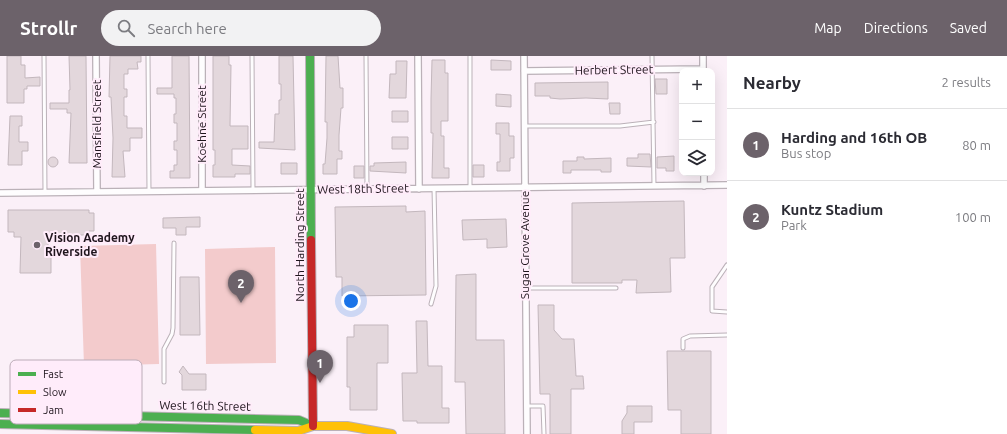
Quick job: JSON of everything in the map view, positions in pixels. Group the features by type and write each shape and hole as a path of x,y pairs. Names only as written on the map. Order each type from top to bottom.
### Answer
{"main road":[{"name":"North Harding Street","path":"310,56 313,430"},
{"name":"West 16th Street","path":"0,413 10,413"},
{"name":"West 16th Street","path":"142,416 299,420 313,430"},
{"name":"West 16th Street","path":"0,424 298,431 353,426 392,434"}],"street":[{"name":"Mansfield Street","path":"96,56 97,192"},
{"name":"Koehne Street","path":"202,56 202,191"},
{"path":"418,56 419,188"},
{"name":"Sugar Grove Avenue","path":"524,56 527,434"},
{"path":"703,56 703,68"},
{"name":"Herbert Street","path":"524,71 679,70"},
{"path":"704,176 704,186"},
{"name":"West 18th Street","path":"0,193 727,185"}],"lane":[{"path":"44,56 45,193"},
{"path":"148,56 149,192"},
{"path":"252,56 253,190"},
{"path":"366,56 367,189"},
{"path":"470,56 470,188"},
{"path":"652,56 654,186"},
{"path":"525,126 620,126 654,122"},
{"path":"431,304 436,286 434,188"},
{"path":"164,382 164,349 172,334 173,328 174,243"},
{"path":"727,265 712,288 712,311 727,312"},
{"path":"526,288 616,288"},
{"path":"683,348 683,338 690,336 727,335"},
{"path":"526,406 543,406 544,434"}],"shaded area":[{"path":"156,244 159,364 142,364 142,360 84,360 80,246"},
{"path":"275,247 276,363 206,364 205,249"}],"building":[{"path":"7,56 21,56 21,65 25,65 25,78 40,77 40,86 27,86 27,89 24,89 24,103 7,103"},
{"path":"69,56 86,56 87,163 69,163 71,113 67,113 67,109 50,109 50,103 69,103"},
{"path":"110,56 141,56 141,62 137,62 138,69 128,69 128,74 124,74 124,89 127,89 127,97 124,97 124,116 127,116 127,128 142,128 142,138 130,138 130,151 123,151 125,177 112,177 113,138 111,97 109,97"},
{"path":"172,56 189,56 190,178 170,178 170,171 174,171 174,165 177,165 177,150 174,150 174,141 177,141 177,123 174,123 174,114 176,114 176,98 174,98 174,94 157,94 157,88 172,88"},
{"path":"213,56 229,56 229,65 231,65 230,126 248,126 248,149 232,149 232,165 250,166 250,174 235,174 235,177 213,177 215,150 213,150"},
{"path":"279,56 293,56 295,150 259,148 259,142 274,142 275,114 279,114 279,100 281,100 281,84 279,84"},
{"path":"326,56 338,56 340,88 343,88 343,108 341,108 339,135 339,151 342,151 342,159 337,159 337,174 323,174 327,138 327,122 325,122"},
{"path":"432,60 445,60 445,73 448,73 448,121 441,121 441,136 444,136 444,168 449,168 449,178 432,178"},
{"path":"491,60 511,61 511,70 491,70"},
{"path":"396,61 407,61 406,98 389,98 390,74 396,74"},
{"path":"655,79 667,79 667,94 656,94"},
{"path":"608,82 608,99 560,99 550,98 550,96 535,96 535,83"},
{"path":"496,94 511,95 511,107 496,106"},
{"path":"609,103 620,103 620,114 610,114"},
{"path":"392,111 408,111 408,122 392,122"},
{"path":"10,116 22,116 22,126 19,126 19,142 28,142 28,151 22,151 22,165 8,165"},
{"path":"496,123 509,123 509,136 514,136 514,158 510,158 510,171 497,171 497,162 500,162 500,134 496,134"},
{"path":"392,137 408,137 408,149 392,149"},
{"path":"638,154 650,154 651,167 627,166 627,158 638,158"},
{"path":"674,156 674,171 666,171 666,168 657,168 657,157"},
{"path":"51,157 55,157 57,158 57,166 51,167 48,164 48,160"},
{"path":"577,157 584,157 584,159 611,158 611,172 601,172 601,170 571,170 571,173 563,173 563,161 577,161"},
{"path":"406,162 406,173 370,171 370,166 374,166 374,163"},
{"path":"281,163 297,163 297,174 281,174"},
{"path":"473,165 484,165 484,177 473,177"},
{"path":"354,166 364,166 364,178 354,178"},
{"path":"684,201 685,258 670,258 671,292 636,293 637,280 622,280 622,283 572,283 572,203"},
{"path":"406,206 406,212 425,211 426,295 342,296 342,277 336,277 335,207"},
{"name":"Vision Academy Riverside","path":"8,210 89,210 89,213 94,213 94,231 89,231 90,235 48,235 48,249 51,249 51,273 20,273 21,237 14,237 14,232 8,232"},
{"path":"200,217 200,227 186,227 186,235 176,235 176,228 163,228 163,218"},
{"path":"506,219 507,247 487,248 487,239 463,240 462,220"},
{"path":"476,274 476,340 504,340 505,434 466,434 465,382 455,382 456,275"},
{"path":"180,277 199,277 200,335 180,335"},
{"path":"538,305 554,305 554,330 562,339 574,339 576,376 583,376 584,389 571,389 571,434 550,434 550,394 540,394"},
{"path":"416,321 427,321 428,366 442,366 442,408 449,408 449,423 417,423 417,421 403,421 402,373 417,373"},
{"path":"354,325 388,325 388,363 377,363 377,410 350,410 350,387 347,387 347,337 354,337"},
{"path":"667,351 711,351 711,434 681,434 681,410 668,410"},
{"path":"183,366 189,374 206,374 206,390 182,390 182,375 179,372"},
{"path":"627,406 652,406 652,422 634,422 634,434 622,434 622,421 627,413"}],"traffic: fast":[{"path":"310,56 311,240"},
{"path":"0,413 10,413"},
{"path":"142,416 299,420 313,426"},
{"path":"0,424 255,430"}],"traffic: slow":[{"path":"255,430 298,431 313,426 347,426 392,434"}],"traffic: jam":[{"path":"311,240 313,426"}],"place":[{"name":"Vision Academy Riverside","path":"37,245"},
{"name":"Kuntz Stadium","path":"241,303"},
{"name":"Harding and 16th OB","path":"320,383"}]}
